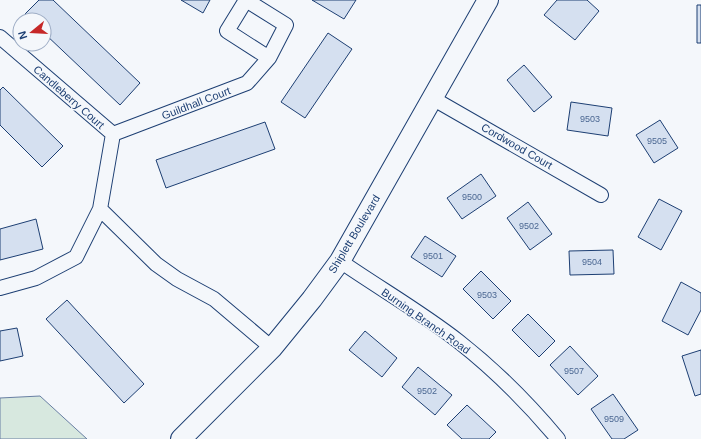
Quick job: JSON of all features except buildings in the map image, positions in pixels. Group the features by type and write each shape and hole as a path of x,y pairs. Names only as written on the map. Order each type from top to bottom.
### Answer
{"street":[{"name":"Shiplett Boulevard","path":"181,439 272,348 340,262 488,0"},
{"name":"Candleberry Court","path":"0,37 113,134 100,209 76,257 36,278 0,288"},
{"name":"Guildhall Court","path":"113,134 247,83 270,58"},
{"name":"Cordwood Court","path":"432,98 601,195"},
{"path":"100,209 156,264 177,279 214,298 272,348"},
{"name":"Burning Branch Road","path":"340,262 457,341 498,375 536,413 558,439"}],"shaded area":[{"path":"40,396 87,439 0,439 0,398"}]}
